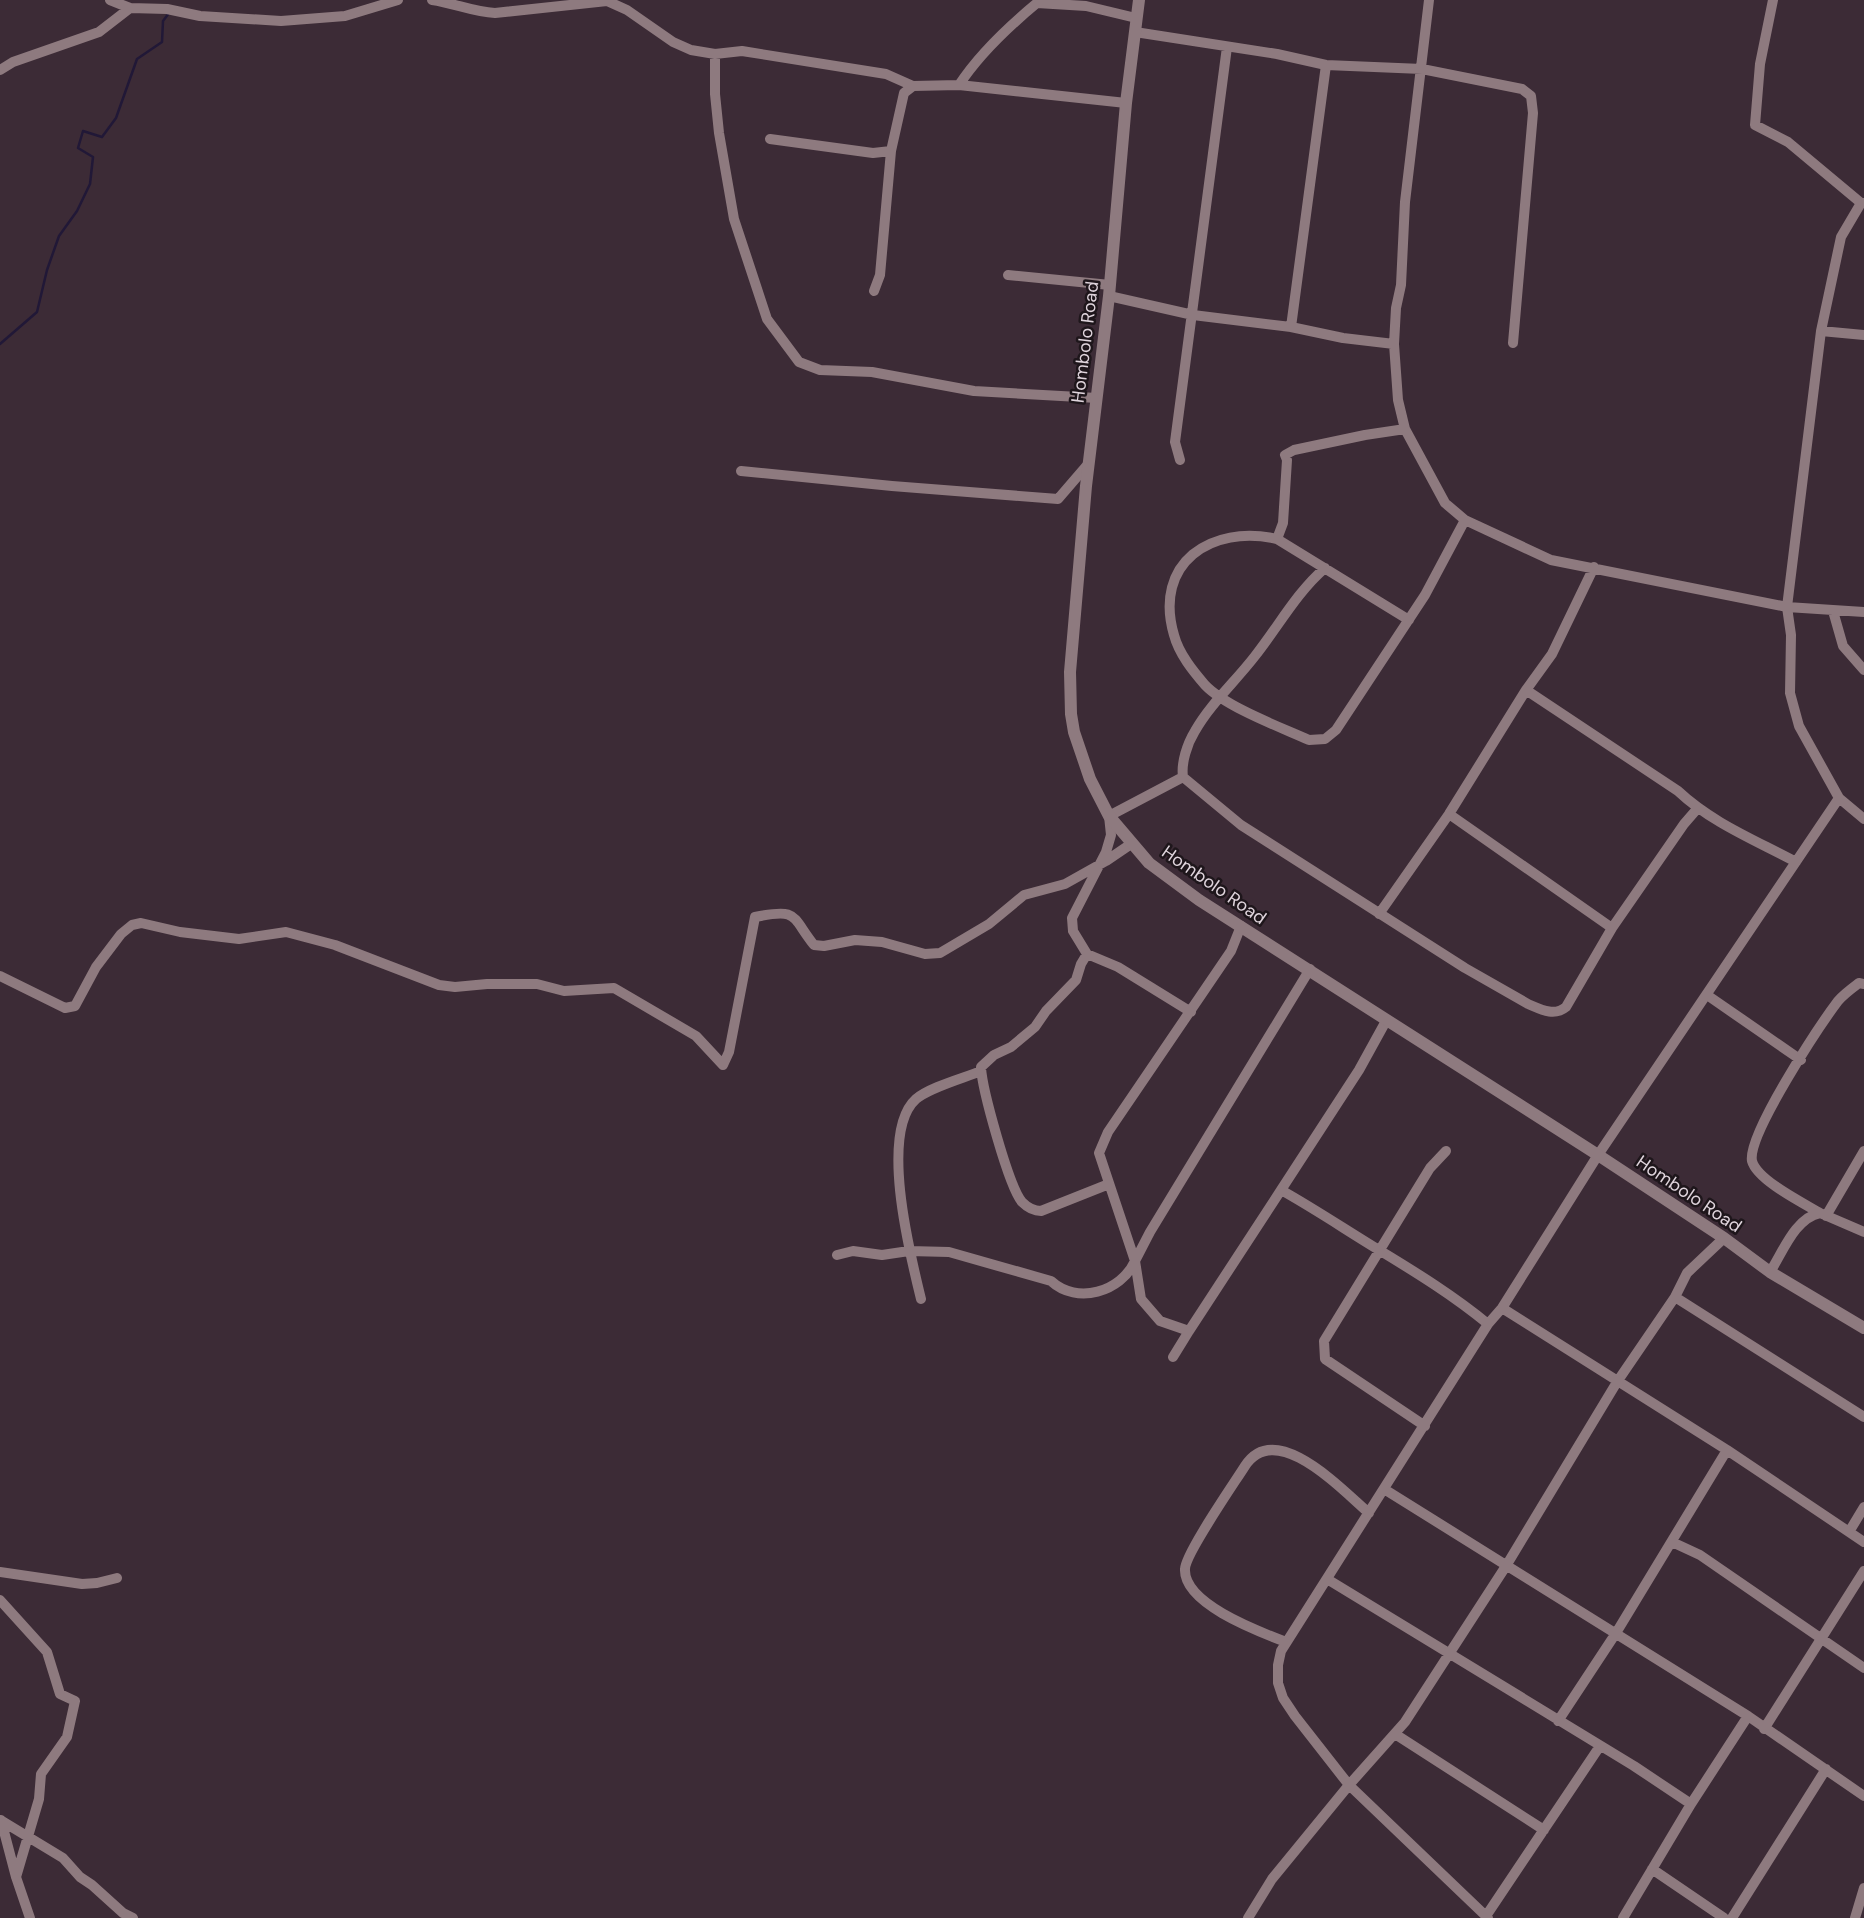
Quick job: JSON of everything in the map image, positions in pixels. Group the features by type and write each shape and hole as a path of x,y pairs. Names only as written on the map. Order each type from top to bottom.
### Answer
{"street":[{"path":"110,0 130,8 167,9 200,16 281,21 345,16 398,0"},
{"path":"432,0 449,2 478,12 495,13 607,1 626,5 674,42 691,50 715,54 742,51 886,74 913,86 958,85 1126,103"},
{"name":"Hombolo Road","path":"1139,0 1126,103 1110,290 1086,486 1070,672 1074,732 1090,779 1109,816 1149,863 1199,900 1598,1155 1724,1238 1770,1272 1864,1328"},
{"path":"1429,0 1405,202 1401,285 1396,308 1394,344 1398,401 1405,429 1446,503 1465,520 1551,560 1787,607 1864,612"},
{"path":"1773,0 1760,64 1755,125 1788,142 1863,203 1842,237 1821,331 1787,607 1790,693 1799,726 1839,798 1864,819"},
{"path":"958,85 1003,32 1037,3 1086,6 1136,18"},
{"path":"0,70 13,62 99,32 130,8"},
{"path":"1135,32 1277,54 1326,65 1422,69 1508,85 1522,89 1531,96 1534,113 1513,343"},
{"path":"1180,460 1175,442 1227,47"},
{"path":"715,54 719,133 734,219 767,319 799,362 820,370 873,372 974,391 1097,398"},
{"path":"1291,327 1326,65"},
{"path":"874,291 880,275 891,151 904,93 913,86"},
{"path":"770,139 873,153 891,151"},
{"path":"1008,275 1110,290 1193,315 1291,327 1343,338 1394,344"},
{"path":"1821,331 1864,335"},
{"path":"1277,539 1283,523 1286,455 1294,450 1405,429"},
{"path":"741,471 1058,499 1089,463"},
{"path":"1409,620 1277,539 1258,535 1241,535 1212,541 1191,556 1175,580 1170,596 1174,636 1194,672 1218,697 1309,740 1325,739 1336,730 1409,620 1425,595 1465,520"},
{"path":"1379,914 1449,814 1526,690 1552,654 1594,567"},
{"path":"1325,568 1311,581 1249,664 1218,697 1191,741 1182,770 1183,778 1241,825 1379,914 1528,1004 1554,1013 1561,1012 1566,1007 1612,928 1697,809"},
{"path":"1833,611 1843,646 1864,670"},
{"path":"1526,690 1678,791 1697,809 1796,862"},
{"path":"1183,778 1109,816 1111,835 1106,852 1072,918 1073,931 1087,954 1118,967 1191,1012"},
{"path":"1600,1746 1487,1917 1349,1785 1283,1698 1277,1676 1281,1651 1598,1155 1839,798"},
{"path":"1449,814 1612,928"},
{"path":"0,976 65,1008 71,1008 75,1006 96,967 121,934 132,925 141,923 180,932 239,939 286,932 335,944 439,985 455,987 537,984 564,991 614,988 696,1036 723,1065 729,1052 755,917 786,914 796,918 814,945 824,946 855,940 882,942 925,954 940,953 989,924 1024,895 1065,884 1131,844"},
{"path":"1189,1331 1160,1321 1141,1299 1135,1261 1099,1153 1108,1132 1231,951 1241,926"},
{"path":"1087,954 1076,980 1035,1027 1011,1047 994,1055 981,1067 981,1071 990,1115 1021,1201 1033,1211 1041,1212 1109,1184"},
{"path":"837,1255 853,1251 882,1255 909,1251 949,1252 1051,1281 1057,1286 1082,1294 1112,1286 1130,1273 1150,1232 1310,969"},
{"path":"1864,984 1859,984 1839,1000 1756,1136 1752,1148 1752,1161 1769,1182 1823,1214 1864,1232"},
{"path":"1707,995 1801,1060"},
{"path":"1173,1357 1359,1070 1386,1021"},
{"path":"921,1299 909,1251 899,1168 899,1137 904,1113 922,1095 981,1071"},
{"path":"1425,1426 1325,1359 1323,1353 1324,1341 1430,1168 1446,1151"},
{"path":"1770,1272 1805,1219 1823,1214 1864,1151"},
{"path":"1281,1190 1324,1214 1463,1304 1488,1324"},
{"path":"1248,1918 1272,1880 1349,1785 1405,1723 1506,1566 1617,1382 1675,1297 1687,1273 1724,1238"},
{"path":"1675,1297 1864,1417"},
{"path":"1502,1308 1727,1450 1864,1542"},
{"path":"1558,1721 1616,1633 1727,1450"},
{"path":"1286,1643 1240,1623 1214,1608 1196,1593 1185,1571 1203,1533 1251,1456 1261,1451 1285,1451 1315,1467 1369,1513"},
{"path":"1384,1489 1748,1716 1864,1796"},
{"path":"1849,1532 1864,1507"},
{"path":"1672,1542 1700,1555 1864,1668"},
{"path":"1764,1729 1864,1572"},
{"path":"0,1573 82,1584 117,1578"},
{"path":"1326,1579 1691,1804"},
{"path":"0,1600 47,1653 60,1694 75,1701 67,1737 41,1774 39,1799 16,1877"},
{"path":"1623,1918 1691,1804 1748,1716"},
{"path":"1395,1734 1544,1830"},
{"path":"1732,1918 1826,1769"},
{"path":"1,1819 66,1861 80,1878 133,1918"},
{"path":"1,1819 30,1918"},
{"path":"1652,1869 1724,1918"},
{"path":"1855,1918 1863,1896"}],"waterway":[{"path":"0,344 37,312 59,236 77,211 90,184 93,157 78,148 83,131 102,137 116,118 137,59 162,42 163,21 169,13"}]}
